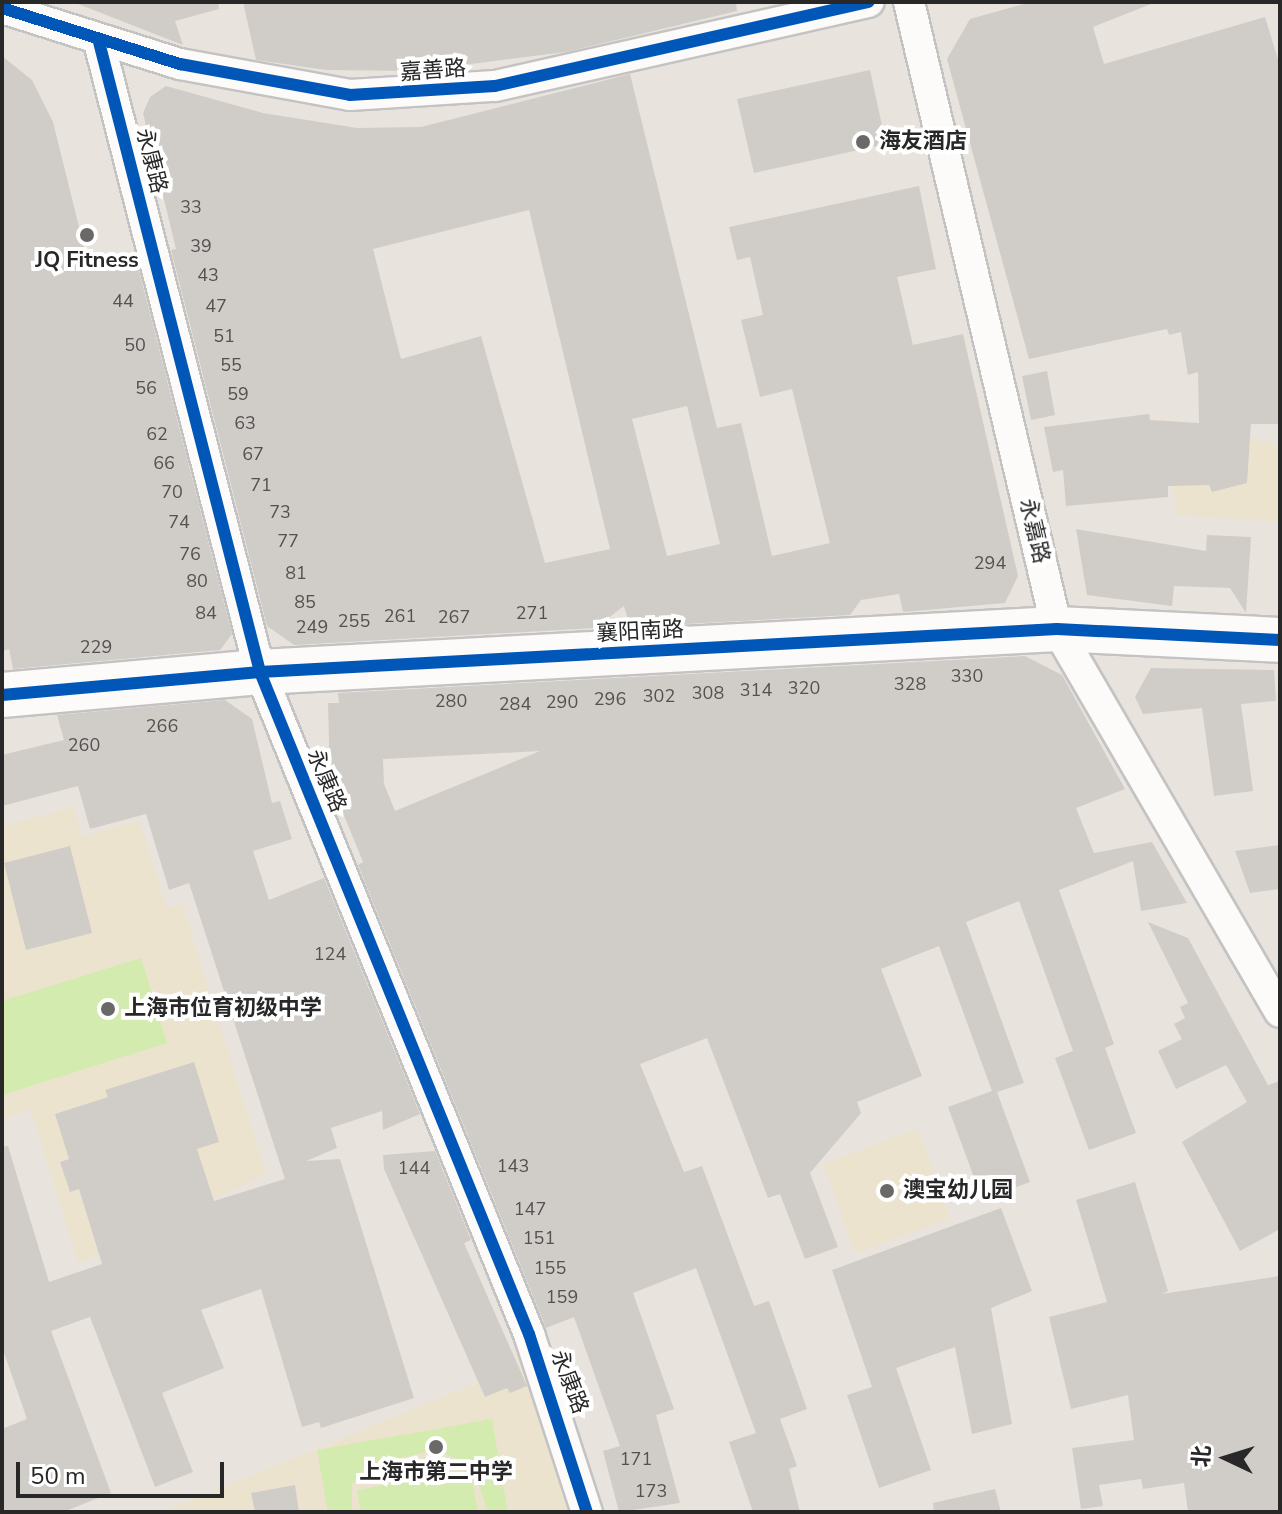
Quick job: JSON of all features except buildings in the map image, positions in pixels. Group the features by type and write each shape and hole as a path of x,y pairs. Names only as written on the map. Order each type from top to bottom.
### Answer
{"street":[{"name":"嘉善路","path":"2,8 99,42 275,86 423,94 511,82 869,2"},
{"name":"永嘉路","path":"909,2 1057,629 1280,1012"},
{"name":"永康路","path":"99,42 260,672 529,1334 587,1512"},
{"name":"襄阳南路","path":"2,695 260,672 1057,629 1280,640"}],"shaded area":[{"path":"1162,418 1280,445 1280,522 1177,515"},
{"name":"上海市位育初级中学","path":"74,807 82,837 139,820 167,908 182,904 266,1174 78,1263 31,1110 2,1119 2,826"},
{"name":"澳宝幼儿园","path":"918,1129 950,1219 855,1253 823,1164"},
{"name":"上海市第二中学","path":"522,1364 569,1512 157,1512 187,1502"}],"green space":[{"path":"141,958 167,1043 2,1095 2,1001"},
{"path":"492,1419 508,1512 488,1512 472,1465 435,1450 366,1466 352,1485 352,1512 328,1512 317,1450"},
{"path":"470,1470 478,1512 361,1512 357,1490"}],"cycle path":[{"path":"2,8 180,64 350,95 495,86 869,2"},
{"path":"99,42 260,672 529,1334 587,1512"},
{"path":"2,695 260,672 1057,629 1280,640"}],"place":[{"name":"海友酒店","path":"863,142"},
{"name":"JQ Fitness","path":"87,235"},
{"name":"上海市位育初级中学","path":"108,1009"},
{"name":"澳宝幼儿园","path":"887,1191"},
{"name":"上海市第二中学","path":"436,1447"}]}
